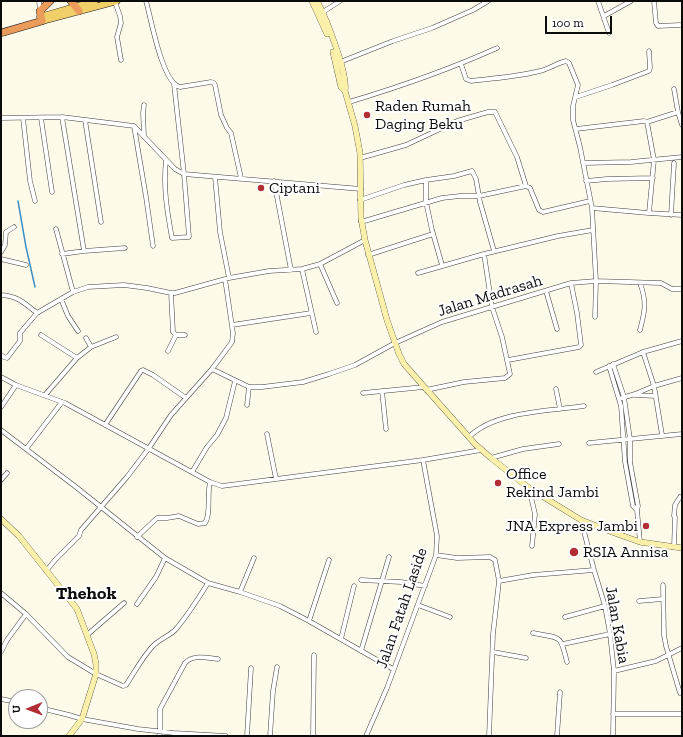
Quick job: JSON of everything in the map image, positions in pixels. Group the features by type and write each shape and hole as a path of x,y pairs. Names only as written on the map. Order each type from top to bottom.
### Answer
{"highway":[{"path":"1,33 41,16 50,1"},
{"path":"1,29 41,16"}],"main road":[{"path":"41,16 95,1"},
{"path":"75,6 116,1"},
{"path":"312,1 329,38 342,86 349,102 358,141 360,158 361,222 364,240 395,343 404,364 481,450 529,488 581,520 640,542 682,548"},
{"path":"317,1 323,12 340,62 346,85 345,91"},
{"path":"1,519 19,536 76,609 94,654 96,674 82,719 69,736"}],"street":[{"path":"39,1 41,16"},
{"path":"116,1 120,16 117,37 121,60"},
{"path":"146,1 159,53 169,78 174,84 180,87 214,83 221,115 231,133 241,178"},
{"path":"323,12 340,1"},
{"path":"340,62 393,41 432,28 473,10 488,1"},
{"path":"598,1 609,32"},
{"path":"604,16 631,1"},
{"path":"654,1 656,23 658,26 680,25"},
{"path":"349,102 396,88 461,64 496,48"},
{"path":"576,97 648,71 650,68 648,51"},
{"path":"461,64 466,78 471,81 490,80 538,72 562,62 566,61 568,63 578,85 573,106 573,120 592,208 596,281 594,317"},
{"path":"166,160 164,187 172,238 189,237 174,84"},
{"path":"674,89 682,125"},
{"path":"144,106 144,137"},
{"path":"360,158 406,145 457,121 488,112 495,112 517,157 526,186 530,188 539,210 543,212 590,201"},
{"path":"576,129 644,121 647,122 678,112"},
{"path":"1,118 62,118 134,126 175,169 184,174 361,189"},
{"path":"23,118 30,181 35,201"},
{"path":"41,118 52,192"},
{"path":"62,118 84,251"},
{"path":"85,120 102,222"},
{"path":"647,122 654,160 649,213"},
{"path":"134,126 153,246"},
{"path":"583,163 631,162 682,157"},
{"path":"671,215 674,163"},
{"path":"360,200 426,180 454,176 472,171 476,179 494,252"},
{"path":"46,571 79,536 81,530 127,477 149,448 158,432 212,369 234,338 214,177"},
{"path":"586,181 653,178"},
{"path":"426,180 426,202 442,265"},
{"path":"274,181 291,270"},
{"path":"361,222 442,198 479,196 526,186"},
{"path":"592,208 682,215"},
{"path":"1,252 5,245 6,232 14,227"},
{"path":"56,229 73,292"},
{"path":"418,273 484,254 558,236 593,230"},
{"path":"368,255 433,234"},
{"path":"1,355 4,358 7,358 21,340 20,333 37,313 61,298 88,287 124,285 171,293 227,279 269,271 302,269 320,264 364,240"},
{"path":"62,254 124,248"},
{"path":"363,393 425,388 508,377 510,374 508,360 492,307 484,254"},
{"path":"1,259 26,265"},
{"path":"320,264 337,303"},
{"path":"302,269 316,332"},
{"name":"Jalan Madrasah","path":"249,387 303,382 329,374 355,365 395,343 442,322 571,283 596,281 661,283 672,290 682,289"},
{"path":"508,360 579,347 581,345 581,336 571,283"},
{"path":"640,283 645,296 644,316 640,330"},
{"path":"546,291 557,330"},
{"path":"171,293 172,328 176,335"},
{"path":"1,296 17,298 37,313"},
{"path":"61,298 68,316 78,331"},
{"path":"232,325 311,313"},
{"path":"41,335 77,358"},
{"path":"176,335 185,335"},
{"path":"168,351 176,335"},
{"path":"45,395 77,358 91,347 116,337"},
{"path":"86,338 91,347"},
{"path":"596,372 643,352 682,341"},
{"path":"643,352 654,386 662,435"},
{"path":"611,365 624,397 630,440 628,462"},
{"path":"611,365 619,398 623,440 628,462 633,506 637,510 640,542"},
{"path":"212,369 249,387 248,405"},
{"path":"105,425 143,370 153,375 186,398"},
{"path":"1,378 62,402 210,482 222,486 423,460 481,450"},
{"path":"619,398 682,378"},
{"path":"192,472 207,447 217,435 226,418 235,381"},
{"path":"1,407 16,385"},
{"path":"556,389 560,410"},
{"path":"382,391 386,429"},
{"path":"635,394 656,396"},
{"path":"26,449 62,402"},
{"path":"470,437 482,426 511,416 584,406"},
{"path":"1,430 164,558 208,583 280,606 309,620 394,669"},
{"path":"267,434 276,480"},
{"path":"589,443 682,434"},
{"path":"491,458 523,449 559,444"},
{"name":"Jalan Fatah Laside","path":"366,736 387,688 436,555 437,536 423,460"},
{"path":"1,480 7,473"},
{"path":"138,537 157,518 179,516 198,524 205,523 208,518 208,496 210,482"},
{"path":"529,488 535,514 532,546"},
{"path":"674,547 674,510 680,497"},
{"name":"Jalan Kabia","path":"581,520 605,606 610,634 614,671 613,736"},
{"path":"436,555 457,558 493,558 496,565 499,581 495,616 489,736"},
{"path":"361,651 389,557"},
{"path":"137,604 156,577 164,558"},
{"path":"240,592 254,558"},
{"path":"309,620 329,560"},
{"path":"499,581 533,575 594,570"},
{"path":"361,580 382,580 425,586"},
{"path":"1,593 26,614 68,657 96,674 121,686 126,685 150,648 163,637 175,630 208,583"},
{"path":"663,584 664,634 680,693"},
{"path":"341,639 354,586"},
{"path":"639,601 663,599"},
{"path":"87,635 124,603"},
{"path":"418,605 450,617"},
{"path":"565,617 605,606"},
{"path":"1,652 7,640 26,614"},
{"path":"533,633 560,640 563,644 567,662"},
{"path":"563,644 610,634"},
{"path":"614,671 650,663 682,648"},
{"path":"493,652 526,658"},
{"path":"313,736 314,655"},
{"path":"159,736 160,709 189,659 194,657 218,659"},
{"path":"270,736 273,691 278,667"},
{"path":"247,736 250,668"},
{"path":"557,736 560,692"},
{"path":"48,710 82,719 138,729 226,736"},
{"path":"613,714 682,714"}],"waterway":[{"path":"18,201 35,287"}],"place":[{"name":"Raden Rumah Daging Beku","path":"367,115"},
{"name":"Ciptani","path":"261,188"},
{"name":"Office Rekind Jambi","path":"498,483"},
{"name":"JNA Express Jambi","path":"646,526"},
{"name":"RSIA Annisa","path":"574,552"}],"district":[{"name":"Thehok","path":"86,594"}]}
